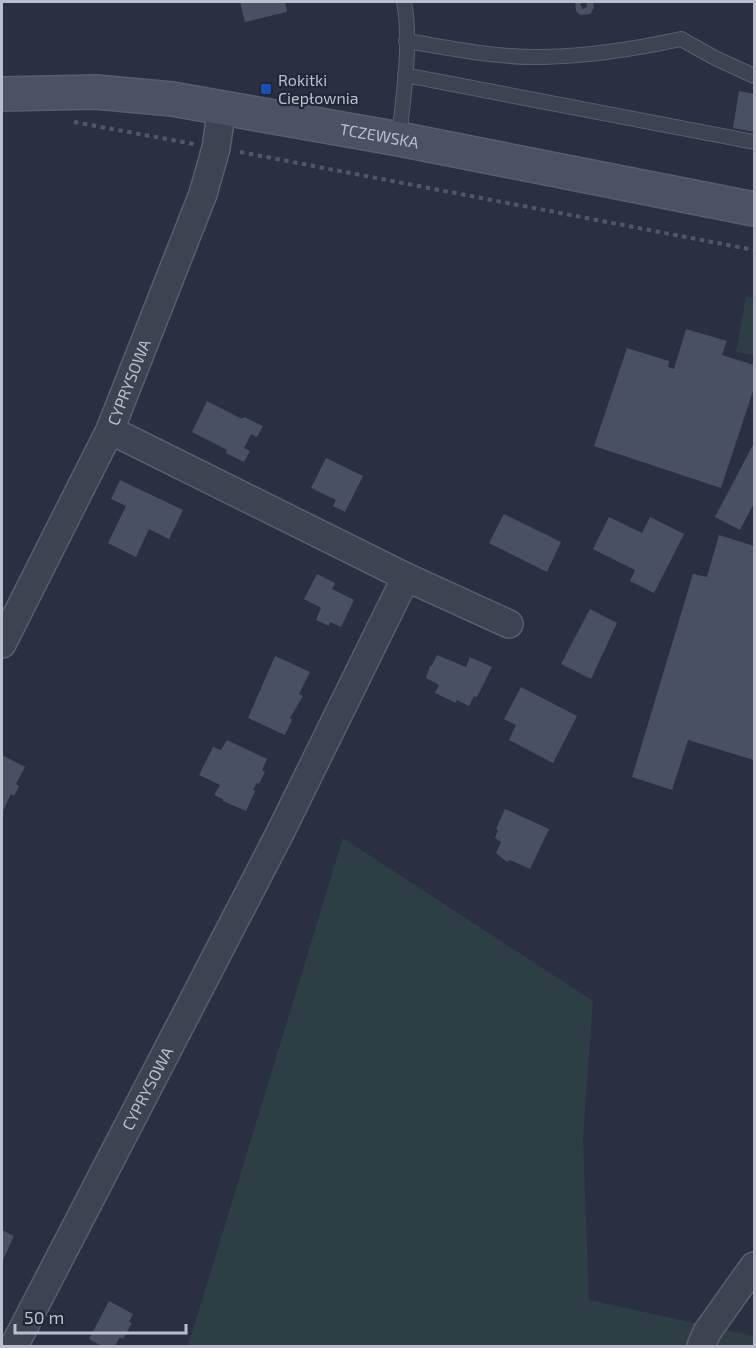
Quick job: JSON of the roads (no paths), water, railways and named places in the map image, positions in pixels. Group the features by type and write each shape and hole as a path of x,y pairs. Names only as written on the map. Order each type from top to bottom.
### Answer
{"street":[{"name":"TCZEWSKA","path":"2,94 96,92 139,94 399,139 754,209"},
{"name":"CYPRYSOWA","path":"2,644 110,430 203,194 216,148 222,107"},
{"path":"110,430 406,577 509,624"},
{"name":"CYPRYSOWA","path":"14,1347 281,831 406,577"},
{"path":"701,1347 715,1319 754,1266"}],"lane":[{"path":"399,139 405,75 407,16 404,2"},
{"path":"406,40 486,53 543,57 628,50 681,39 754,76"},
{"path":"405,75 754,142"}],"place":[{"name":"Rokitki Ciepłownia","path":"266,89"}]}
